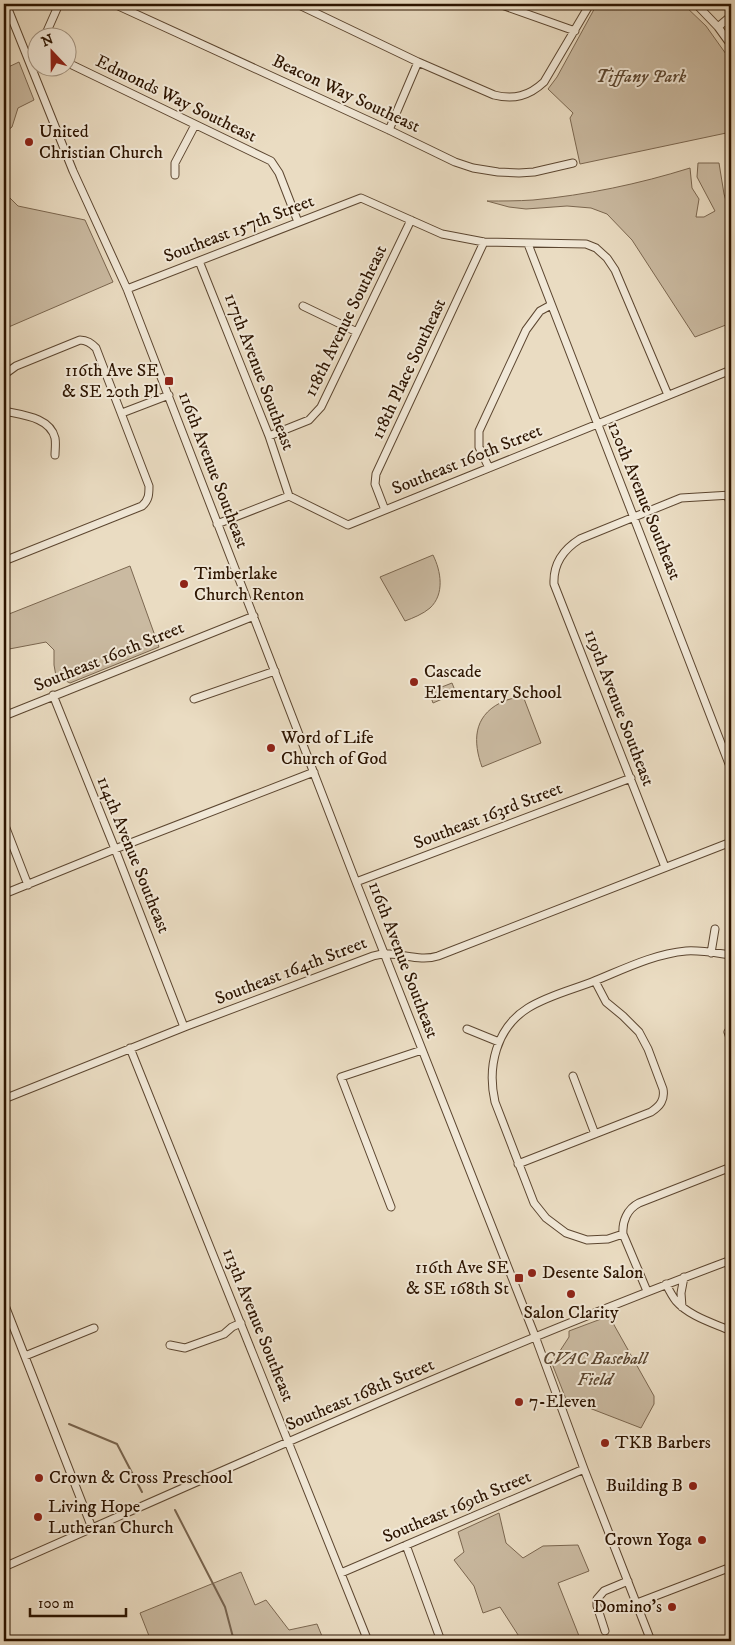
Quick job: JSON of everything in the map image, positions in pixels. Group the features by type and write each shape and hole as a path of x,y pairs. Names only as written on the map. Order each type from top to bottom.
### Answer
{"street":[{"name":"116th Avenue Southeast","path":"6,4 73,171 127,289 169,395 356,882 535,1336 651,1641"},
{"path":"48,28 59,4"},
{"name":"Beacon Way Southeast","path":"114,4 455,162 473,168 519,173 573,164"},
{"path":"297,4 418,62 494,95 506,98 522,96 536,89 547,78 590,4"},
{"path":"499,4 575,30"},
{"path":"696,4 718,27 731,46"},
{"path":"718,27 731,16"},
{"path":"389,130 418,62"},
{"name":"Edmonds Way Southeast","path":"78,68 271,161 279,172 298,222"},
{"path":"175,175 175,163 194,125"},
{"name":"Southeast 157th Street","path":"127,289 361,198 411,220"},
{"path":"411,220 442,234 484,242 528,244 574,243 586,244 596,248 607,258 615,270 668,395"},
{"name":"118th Avenue Southeast","path":"269,436 309,420 316,414 411,220"},
{"name":"118th Place Southeast","path":"386,510 375,484 376,474 484,242"},
{"name":"120th Avenue Southeast","path":"528,244 731,769"},
{"name":"117th Avenue Southeast","path":"199,261 269,436 290,496"},
{"path":"489,468 479,446 479,431 526,330 535,317 551,305"},
{"path":"302,306 357,332"},
{"path":"4,386 5,374 16,366 80,340 86,340 96,348 149,486 147,501 142,506 4,561"},
{"name":"Southeast 160th Street","path":"290,496 348,525 731,370"},
{"path":"122,413 169,395"},
{"path":"4,411 46,424 52,431 55,439 55,455"},
{"path":"217,524 290,496"},
{"path":"634,516 681,498 730,496 731,505"},
{"name":"119th Avenue Southeast","path":"634,516 580,538 570,545 559,558 554,575 554,584 665,867"},
{"name":"Southeast 160th Street","path":"4,716 254,616"},
{"path":"194,699 275,671"},
{"name":"114th Avenue Southeast","path":"53,695 115,848 184,1027"},
{"path":"4,894 115,848 314,772"},
{"name":"Southeast 163rd Street","path":"356,882 631,778"},
{"path":"4,823 28,885"},
{"name":"Southeast 164th Street","path":"4,1099 184,1027 384,953 425,959 438,956 731,842"},
{"path":"711,953 715,929"},
{"path":"623,1234 608,1239 587,1240 575,1237 556,1227 534,1203 495,1102 492,1089 493,1062 499,1042 520,1014 539,1002 662,955 688,951 731,955"},
{"path":"518,1164 651,1112 660,1106 664,1095 663,1089 643,1039 631,1023 606,1002 595,981"},
{"path":"467,1030 499,1042"},
{"path":"728,1032 731,1041"},
{"name":"113th Avenue Southeast","path":"130,1048 368,1641"},
{"path":"391,1207 341,1077 422,1050"},
{"path":"573,1076 596,1134"},
{"path":"731,1141 731,1150"},
{"path":"647,1291 623,1234 624,1220 635,1205 731,1167"},
{"name":"Southeast 168th Street","path":"4,1567 288,1441 535,1336 731,1260"},
{"path":"682,1307 681,1293 684,1277"},
{"path":"666,1284 675,1300 682,1307 731,1331"},
{"path":"4,1303 92,1528"},
{"path":"170,1345 185,1348 224,1334 232,1327 241,1323"},
{"path":"25,1356 94,1328"},
{"name":"Southeast 169th Street","path":"342,1573 584,1468"},
{"path":"406,1546 441,1641"},
{"path":"636,1603 731,1567"},
{"path":"605,1631 597,1606 597,1599 604,1592 628,1581"}],"green space":[{"name":"Tiffany Park","path":"597,4 683,4 706,26 731,61 731,132 580,164 570,118 573,113 548,89 557,77"},
{"path":"19,62 34,100 18,108 12,127 4,133 4,69"},
{"path":"698,163 719,163 724,194 731,217 731,323 695,337 632,240 607,214 591,208 567,206 526,209 487,201 533,200 593,192 632,184 690,168 692,188 699,199 696,217 704,217 715,211 697,177"},
{"path":"4,192 18,206 85,220 113,282 4,329"},
{"path":"433,555 440,575 438,596 430,608 418,616 405,621 380,577"},
{"path":"130,566 159,647 70,683 56,676 54,650 46,642 4,650 4,616"},
{"path":"452,683 456,693 433,703 429,692"},
{"path":"523,696 541,743 482,767 477,748 477,731 480,723 491,709 500,703"},
{"name":"CVAC Baseball Field","path":"609,1316 654,1396 654,1404 641,1428 566,1399 551,1361 554,1360 569,1337 569,1331"},
{"path":"499,1513 506,1543 523,1558 543,1546 578,1545 589,1571 558,1583 581,1641 522,1641 500,1607 483,1613 474,1586 454,1560 464,1552 458,1532"},
{"path":"241,1572 255,1605 266,1600 289,1630 317,1624 324,1641 151,1641 140,1613"}],"waterway":[{"path":"69,1424 117,1444 142,1492"},
{"path":"175,1510 225,1607 234,1641"}],"place":[{"name":"United Christian Church","path":"29,142"},
{"name":"116th Ave SE & SE 20th Pl","path":"169,381"},
{"name":"Timberlake Church Renton","path":"184,584"},
{"name":"Cascade Elementary School","path":"414,682"},
{"name":"Word of Life Church of God","path":"271,748"},
{"name":"Desente Salon","path":"532,1273"},
{"name":"116th Ave SE & SE 168th St","path":"519,1278"},
{"name":"Salon Clarity","path":"571,1294"},
{"name":"7-Eleven","path":"519,1402"},
{"name":"TKB Barbers","path":"605,1443"},
{"name":"Crown & Cross Preschool","path":"39,1478"},
{"name":"Building B","path":"693,1486"},
{"name":"Living Hope Lutheran Church","path":"38,1517"},
{"name":"Crown Yoga","path":"702,1540"},
{"name":"Domino's","path":"672,1607"}]}
